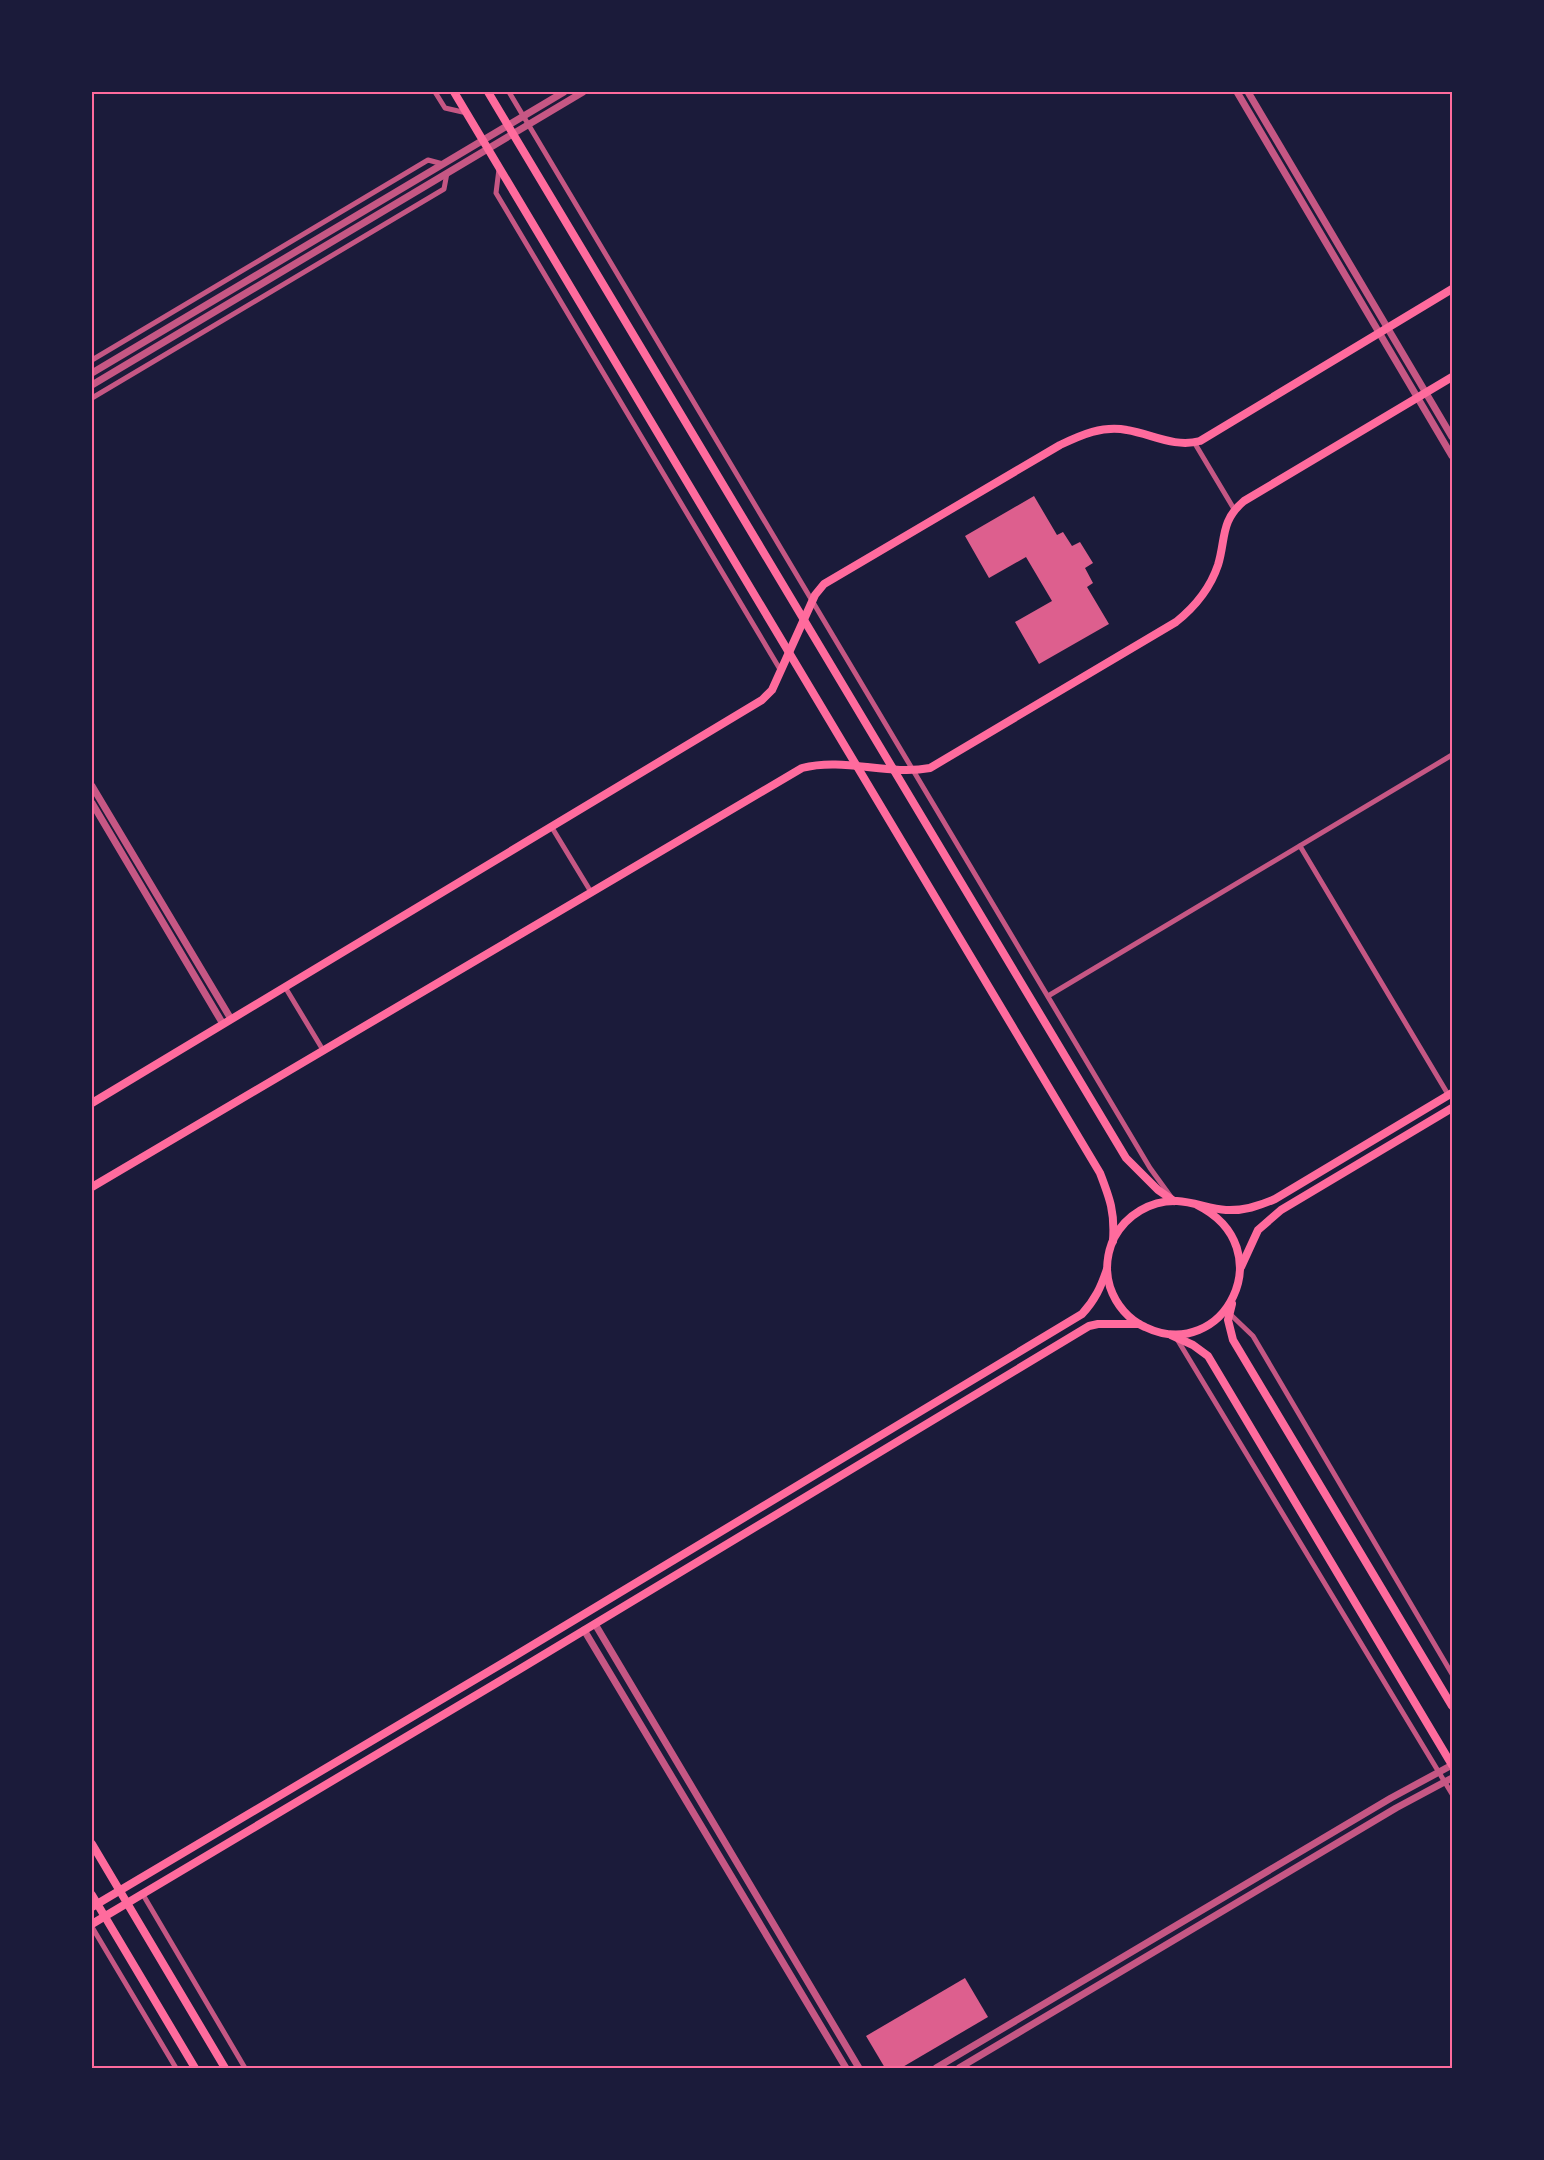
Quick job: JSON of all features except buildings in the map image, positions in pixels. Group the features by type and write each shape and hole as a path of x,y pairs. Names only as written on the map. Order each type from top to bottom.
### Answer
{"main road":[{"path":"94,1906 1082,1314 1093,1302 1101,1287 1113,1241 1115,1219 1100,1173 454,92"},
{"path":"488,92 1126,1158 1158,1190 1174,1201"},
{"path":"92,1103 762,700 772,690 813,600 824,584 1080,435 1104,429 1125,429 1172,442 1188,444 1194,442 1452,288"},
{"path":"92,1187 802,768 815,764 930,768 1176,622 1189,612 1210,585 1218,563 1225,529 1234,509 1452,377"},
{"path":"1113,1241 1124,1224 1139,1210 1158,1203 1174,1201 1226,1210 1243,1210 1260,1206 1450,1094"},
{"path":"1452,1108 1274,1215 1258,1230 1240,1268 1228,1320 1233,1340 1452,1706"},
{"path":"1197,1205 1215,1215 1229,1230 1238,1248 1240,1268"},
{"path":"1107,1269 1110,1287 1119,1304 1139,1324"},
{"path":"1166,1334 1187,1333 1206,1326 1222,1314 1233,1298"},
{"path":"92,1925 1089,1326 1098,1324 1139,1324 1193,1345 1208,1356 1452,1765"},
{"path":"92,1844 225,2068"},
{"path":"92,1895 94,1906 104,1916 195,2068"}],"street":[{"path":"435,92 445,108 467,113"},
{"path":"509,92 1150,1168 1174,1201"},
{"path":"92,373 564,92"},
{"path":"92,385 583,92"},
{"path":"1237,92 1452,456"},
{"path":"1248,92 1452,437"},
{"path":"92,360 428,160 443,164"},
{"path":"499,167 496,193 781,671"},
{"path":"92,398 444,189 447,173"},
{"path":"1194,442 1234,509"},
{"path":"1048,996 1452,755"},
{"path":"92,786 231,1019"},
{"path":"92,803 223,1024"},
{"path":"551,826 591,892"},
{"path":"1300,846 1450,1094"},
{"path":"285,987 323,1050"},
{"path":"1230,1314 1253,1336 1452,1674"},
{"path":"1177,1338 1439,1772 1449,1780 1452,1794"},
{"path":"595,1624 859,2068"},
{"path":"584,1630 846,2068"},
{"path":"936,2068 1380,1804 1452,1765"},
{"path":"958,2068 1396,1808 1449,1780"},
{"path":"142,1893 245,2068"},
{"path":"92,1925 176,2068"}]}
